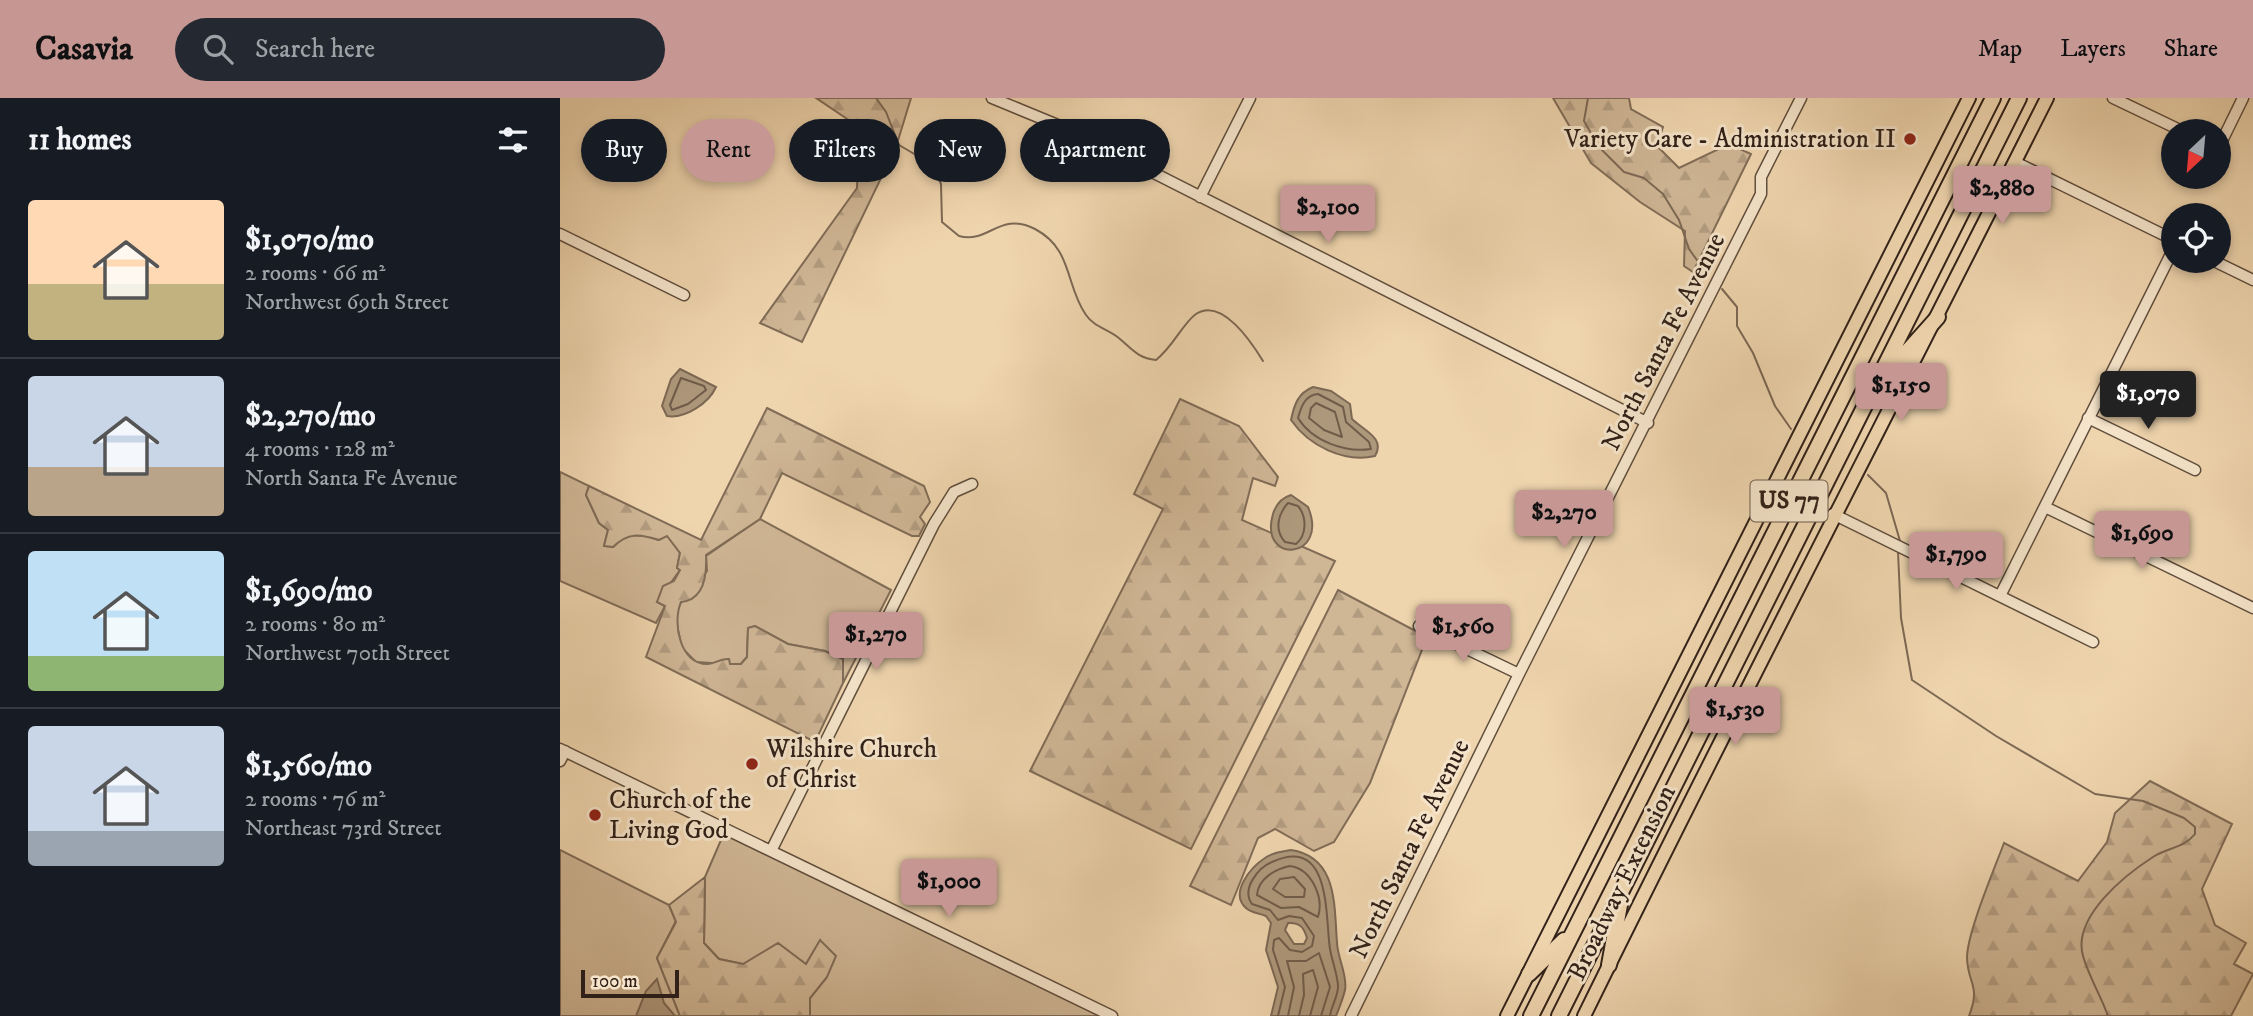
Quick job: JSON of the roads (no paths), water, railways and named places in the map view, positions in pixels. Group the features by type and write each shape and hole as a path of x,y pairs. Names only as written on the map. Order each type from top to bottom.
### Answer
{"highway":[{"name":"Broadway Extension","path":"1531,1016 1993,98"},
{"name":"Broadway Extension","path":"1559,1016 2019,98"},
{"path":"1874,388 1938,317"},
{"path":"1609,965 1623,890"},
{"path":"1529,974 1574,928"}],"main road":[{"name":"Broadway Extension","path":"1507,1016 1969,98"},
{"name":"Broadway Extension","path":"1584,1016 1833,514 1938,317 2047,98"}],"street":[{"path":"992,98 1065,128 1648,423"},
{"path":"1200,197 1250,98"},
{"name":"North Santa Fe Avenue","path":"1351,1016 1519,674 1648,423 1761,194 1762,177 1801,98"},
{"path":"2113,98 2161,121"},
{"path":"2231,122 2243,98"},
{"path":"2015,162 2161,234"},
{"path":"560,234 684,295"},
{"path":"2231,269 2253,280"},
{"path":"2000,596 2161,273"},
{"path":"2088,418 2195,470"},
{"path":"772,849 934,524 956,490 972,484"},
{"path":"2045,507 2253,608"},
{"path":"1833,514 2093,642"},
{"path":"1419,626 1519,674"},
{"path":"562,753 772,849 1112,1016"}],"water":[{"path":"680,369 716,387 708,399 696,409 681,415 667,416 662,406 671,379"},
{"path":"1313,387 1331,391 1350,404 1352,419 1372,435 1378,444 1375,456 1363,458 1340,455 1307,438 1291,420 1297,400"},
{"path":"1291,495 1308,507 1312,525 1310,538 1303,546 1293,550 1283,548 1275,542 1271,531 1276,507"},
{"path":"1291,850 1306,854 1318,862 1331,885 1337,948 1346,985 1336,1016 1271,1016 1278,987 1266,950 1271,923 1266,916 1246,908 1240,895 1248,874 1259,862 1271,855","holes":["1288,923 1301,926 1304,931 1307,938 1304,944 1294,944 1285,930"]},
{"path":"657,979 664,1003 675,1016 636,1016 646,991"}],"waterway":[{"path":"876,98 886,112 899,145 933,165 941,184 942,222 959,236 978,236 1012,224 1023,224 1035,229 1047,237 1062,257 1079,304 1086,315 1145,357 1156,360 1168,349 1191,318 1206,310 1216,312 1235,324 1263,361"},
{"path":"1588,98 1584,121 1599,147 1624,172 1644,178 1663,194 1679,220 1689,249 1704,270"},
{"path":"1722,289 1737,307 1737,326 1753,353 1775,406 1791,429"},
{"path":"1868,475 1886,493 1900,541"},
{"path":"1898,552 1901,618 1912,680 1996,736 2095,794 2143,801 2184,818 2195,827 2195,834 2191,839 2153,857 2116,886 2093,912 2085,927 2083,956 2108,1016"}],"place":[{"name":"Variety Care - Administration II","path":"1910,139"},
{"name":"Wilshire Church of Christ","path":"752,764"},
{"name":"Church of the Living God","path":"595,815"}]}
